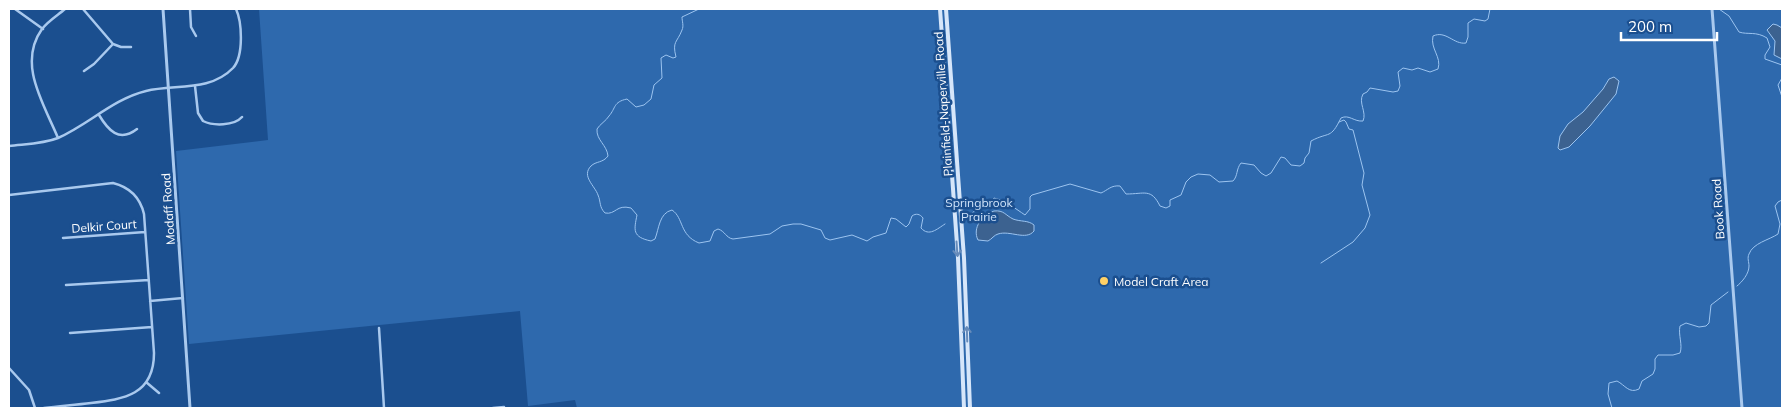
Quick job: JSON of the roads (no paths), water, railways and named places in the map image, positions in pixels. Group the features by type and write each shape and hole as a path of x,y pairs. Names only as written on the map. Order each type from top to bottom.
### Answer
{"main road":[{"name":"Plainfield-Naperville Road","path":"940,9 958,258 964,408"},
{"name":"Plainfield-Naperville Road","path":"946,9 964,258 970,408"}],"street":[{"path":"15,9 43,29"},
{"path":"58,138 31,68 32,50 43,29 65,9"},
{"path":"84,9 113,44 121,47 130,47"},
{"name":"Modaff Road","path":"163,9 190,408"},
{"path":"190,9 191,27 196,36"},
{"path":"9,146 58,138 135,94 154,89 195,86 220,77 237,62 240,43 236,9"},
{"name":"Book Road","path":"1712,9 1742,408"},
{"path":"84,70 94,64 113,44"},
{"path":"195,86 198,113 203,121 214,124 233,123 242,117"},
{"path":"99,114 107,128 119,135 137,129"},
{"path":"9,195 100,184 118,184 131,191 139,201 144,214 153,363 146,382 133,394 122,398 44,408"},
{"name":"Delkir Court","path":"63,238 145,232"},
{"path":"66,285 149,280"},
{"path":"150,300 182,298"},
{"path":"70,333 152,327"},
{"path":"379,328 384,408"},
{"path":"9,368 29,390 35,408"},
{"path":"146,382 159,393"},
{"path":"493,408 504,407"}],"waterway":[{"path":"699,9 682,17 683,28 675,45 676,57 673,58 666,55 661,58 662,78 654,85 651,99 644,105 636,107 627,99 619,102 608,118 597,129 598,136 608,156 591,166 587,173 605,213 622,207 631,208 637,215 635,225 637,235 651,241 655,239 664,214 672,210 676,213 688,236 699,243 710,241 714,231 718,229 733,239 770,234 782,226 801,224 821,230 825,238 830,240 852,235 867,241 886,233 891,218 896,219 906,227 912,216 915,214 919,215 923,218 921,228 927,232 933,231 945,224"},
{"path":"971,216 973,212 986,206 994,198 1007,203 1025,215 1030,209 1030,197 1032,195 1070,184 1101,193 1112,187 1120,186 1126,194 1150,194 1157,200 1160,206 1166,208 1170,206 1170,200 1181,195 1186,182 1198,174 1210,175 1219,182 1233,181 1241,163 1254,165 1266,176 1271,173 1281,157 1285,158 1291,165 1300,166 1304,163 1309,153 1311,141 1332,132 1341,118 1347,117 1363,121 1362,97 1370,88 1393,92 1398,91 1400,86 1398,72 1403,68 1412,70 1418,68 1430,72 1438,69 1439,65 1433,45 1433,36 1442,35 1458,42 1466,43 1468,23 1474,19 1485,21 1488,19 1490,9"},
{"path":"1697,9 1705,9"},
{"path":"1719,9 1729,16 1739,32 1767,38 1770,47 1765,55 1765,59 1782,65"},
{"path":"1782,78 1778,85 1782,97"},
{"path":"1321,263 1353,242 1365,228 1370,215 1362,185 1364,173 1353,130 1349,129 1344,120 1339,122"},
{"path":"1737,286 1748,272 1748,257 1751,250 1758,244 1778,234 1780,224 1775,206 1782,200"},
{"path":"1612,408 1608,394 1609,383 1617,381 1630,390 1639,389 1642,381 1653,374 1655,359 1658,355 1680,353 1680,326 1686,323 1699,327 1706,326 1709,323 1711,305 1728,292"}],"place":[{"name":"Model Craft Area","path":"1104,281"}],"park label":[{"name":"Springbrook Prairie","path":"979,209"}]}
